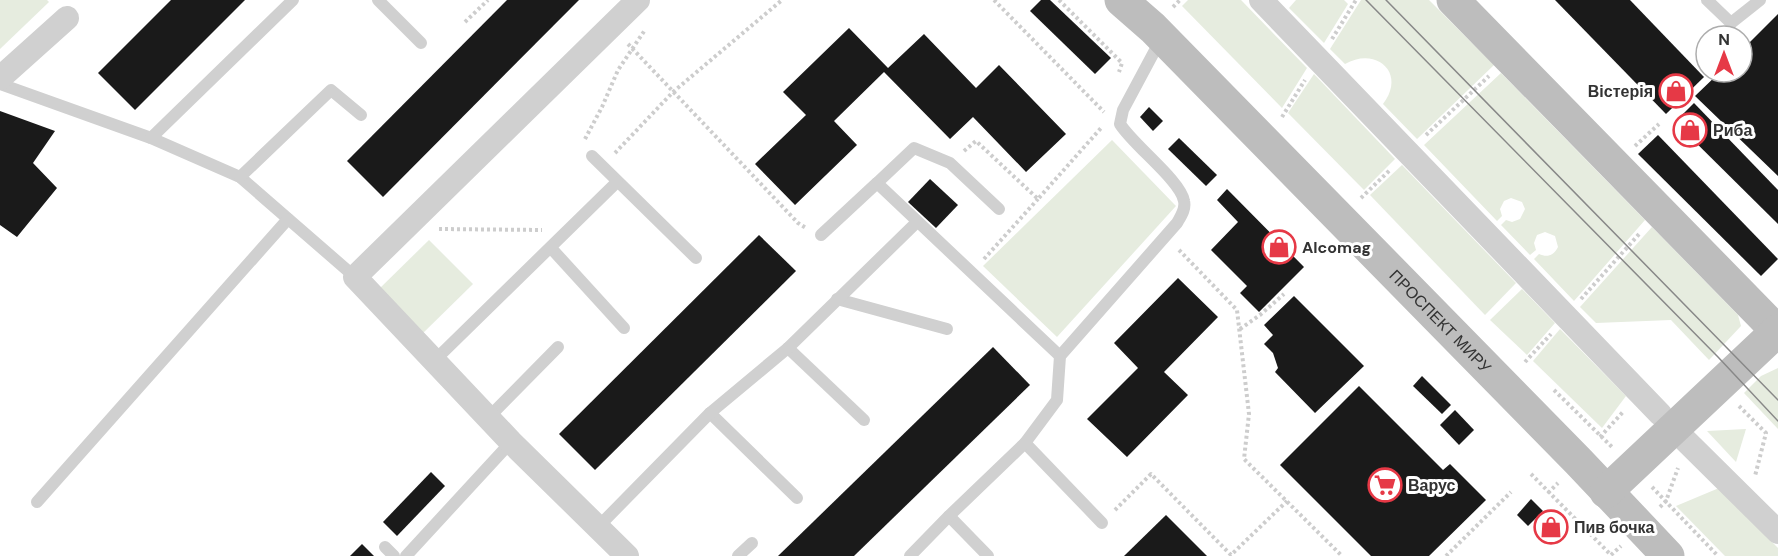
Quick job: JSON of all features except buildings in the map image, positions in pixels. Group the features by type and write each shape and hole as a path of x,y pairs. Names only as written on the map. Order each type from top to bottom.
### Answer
{"street":[{"path":"627,556 511,442 355,277 638,0"},
{"name":"ПРОСПЕКТ МИРУ","path":"1121,0 1161,37 1668,556"},
{"path":"1261,0 1660,414"},
{"path":"1453,0 1778,331 1606,492"},
{"path":"0,78 67,18"},
{"path":"1686,441 1778,532"}],"lane":[{"path":"151,138 293,0"},
{"path":"378,0 421,43"},
{"path":"1707,0 1731,23 1760,0"},
{"path":"910,556 1024,443 1056,400 1060,356 1177,224 1184,210 1184,200 1178,188 1127,135 1120,124 1123,110 1161,37"},
{"path":"0,84 151,138 240,177 355,277"},
{"path":"240,177 331,90 361,115"},
{"path":"820,235 914,148 950,164 999,208"},
{"path":"592,156 696,258"},
{"path":"434,361 617,182"},
{"path":"877,183 1060,356"},
{"path":"37,502 288,219"},
{"path":"598,526 710,413 788,348 916,222"},
{"path":"551,248 624,328"},
{"path":"837,299 947,329"},
{"path":"488,418 558,347"},
{"path":"788,348 864,420"},
{"path":"710,413 797,498"},
{"path":"406,556 511,442"},
{"path":"1024,443 1102,523"},
{"path":"949,516 988,556"},
{"path":"738,556 752,543"}],"path":[{"path":"465,22 489,0"},
{"path":"602,166 673,92 782,0"},
{"path":"994,0 1107,115 1110,104"},
{"path":"1059,0 1122,63 1119,73"},
{"path":"592,156 583,144 618,70 652,21"},
{"path":"611,26 798,224 820,235"},
{"path":"1360,198 1509,57"},
{"path":"971,273 1099,131 1103,123"},
{"path":"1628,153 1659,124"},
{"path":"950,164 976,141 1038,199"},
{"path":"1525,362 1659,212"},
{"path":"405,229 569,230"},
{"path":"1182,255 1238,310 1249,414 1244,459 1342,556"},
{"path":"1239,329 1260,315 1284,294"},
{"path":"1732,399 1766,433 1748,501"},
{"path":"1102,523 1151,474 1231,556 1287,501"},
{"path":"1531,474 1612,556"},
{"path":"1446,556 1511,492"}],"shaded area":[{"path":"0,0 47,0 49,2 0,49"},
{"path":"1188,0 1241,0 1307,68 1282,108 1182,6"},
{"path":"1296,0 1344,0 1348,4 1324,43 1289,8"},
{"path":"1361,0 1429,0 1494,65 1417,139 1383,104 1390,93 1392,82 1385,66 1367,58 1345,64 1330,49"},
{"path":"1501,73 1645,220 1574,301 1534,259 1539,254 1548,256 1555,252 1558,247 1555,236 1545,232 1537,235 1534,243 1536,250 1530,255 1501,225 1506,220 1512,222 1520,219 1525,209 1522,202 1511,198 1504,201 1500,209 1502,216 1497,221 1424,145"},
{"path":"1314,74 1395,159 1364,190 1288,113"},
{"path":"1112,140 1176,206 1057,337 983,266"},
{"path":"1402,165 1516,283 1485,315 1370,195"},
{"path":"1652,227 1738,315 1741,326 1709,360 1671,320 1596,323 1580,307"},
{"path":"429,240 473,284 420,336 376,292"},
{"path":"1522,289 1555,323 1527,355 1490,320"},
{"path":"1560,329 1626,396 1602,428 1533,361"},
{"path":"1778,368 1778,429 1744,393 1761,376"},
{"path":"1746,429 1736,462 1707,431"},
{"path":"1719,488 1778,548 1778,556 1725,556 1676,506"}],"tram line":[{"path":"1366,0 1718,357 1778,421"},
{"path":"1386,0 1778,400"}],"place":[{"name":"Вістерія","path":"1676,91"},
{"name":"Риба","path":"1690,130"},
{"name":"Alcomag","path":"1279,247"},
{"name":"Варус","path":"1385,485"},
{"name":"Пив бочка","path":"1551,527"}]}
